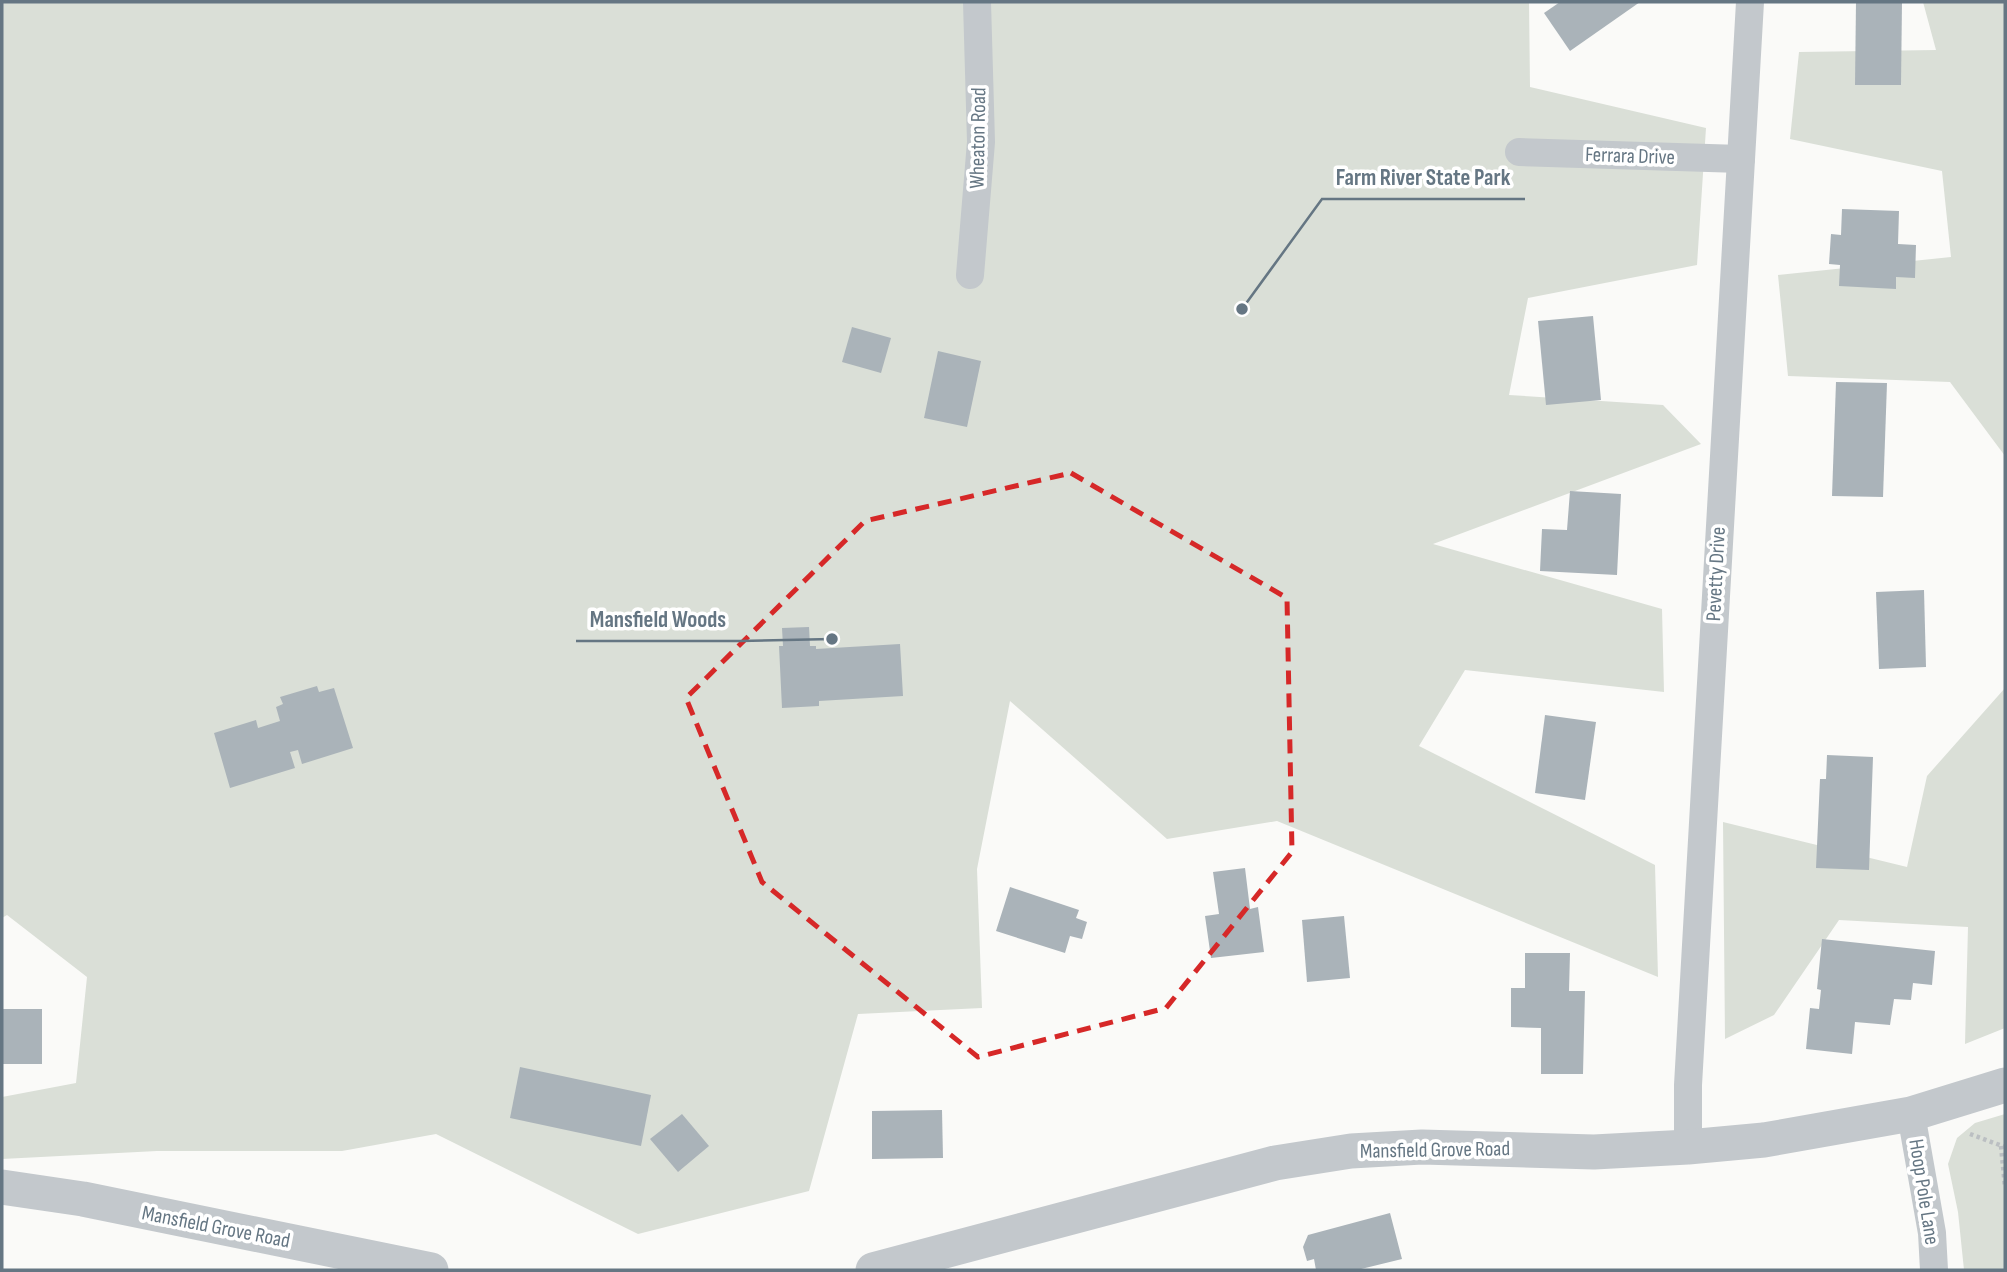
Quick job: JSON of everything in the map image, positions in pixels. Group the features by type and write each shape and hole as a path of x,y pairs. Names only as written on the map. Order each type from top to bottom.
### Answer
{"street":[{"name":"Wheaton Road","path":"970,275 981,142 977,2"},
{"name":"Pevetty Drive","path":"1688,1147 1689,1058 1750,2"},
{"name":"Ferrara Drive","path":"1519,152 1741,159"},
{"name":"Mansfield Grove Road","path":"873,1270 1275,1163 1352,1151 1422,1147 1594,1152 1688,1147 1808,1134 1911,1114 2005,1084"},
{"name":"Hoop Pole Lane","path":"1911,1114 1932,1233 1934,1270"},
{"name":"Mansfield Grove Road","path":"2,1187 83,1199 431,1270"}],"path":[{"path":"2001,1146 2005,1186"}],"highlighted area":[{"path":"1071,473 1287,598 1292,852 1166,1008 978,1057 762,882 686,698 865,521"}],"shaded area":[{"path":"2,2 1529,2 1530,87 1706,128 1697,265 1528,298 1509,395 1663,405 1701,444 1433,544 1662,609 1664,692 1465,670 1419,746 1655,865 1658,977 1277,821 1167,839 1010,701 977,869 982,1008 858,1014 809,1191 638,1234 436,1134 342,1151 157,1151 2,1159 2,1097 76,1083 87,977 7,915 2,918"},
{"path":"1923,2 2005,2 2005,456 1950,382 1788,376 1778,275 1951,257 1942,171 1790,139 1799,52 1936,50"},
{"path":"2005,688 2005,1028 1965,1044 1968,927 1839,920 1774,1015 1725,1039 1723,822 1907,867 1927,776"},
{"path":"2005,1114 2005,1270 1964,1270 1958,1212 1948,1164 1957,1138 1975,1123"}],"building":[{"path":"1560,2 1640,2 1570,51 1544,13"},
{"path":"1856,2 1902,2 1901,85 1855,85"},
{"path":"1842,209 1899,211 1898,244 1916,245 1915,278 1896,277 1896,289 1839,286 1840,265 1829,264 1831,234 1841,235"},
{"path":"1593,316 1601,400 1546,405 1538,321"},
{"path":"852,327 891,338 881,373 842,362"},
{"path":"938,351 981,361 967,427 924,418"},
{"path":"1836,382 1887,383 1883,497 1832,496"},
{"path":"1570,491 1621,494 1617,575 1540,571 1542,529 1567,530"},
{"path":"1924,590 1926,667 1879,669 1876,592"},
{"path":"809,627 810,646 816,646 816,649 900,644 903,696 819,701 819,706 782,708 779,646 783,646 782,628"},
{"path":"317,686 319,692 334,688 353,748 302,764 298,750 290,752 295,768 230,788 214,733 256,720 258,728 280,721 276,707 283,704 280,697"},
{"path":"1545,715 1596,722 1585,800 1535,793"},
{"path":"1827,755 1873,757 1869,870 1816,868 1820,779 1826,779"},
{"path":"1245,868 1250,909 1258,907 1264,952 1211,958 1205,916 1219,914 1213,872"},
{"path":"1010,887 1079,910 1076,918 1087,922 1082,939 1070,936 1065,953 996,931"},
{"path":"1344,916 1350,978 1307,982 1302,920"},
{"path":"1822,939 1935,951 1932,985 1913,983 1911,1000 1894,999 1890,1025 1855,1022 1852,1054 1806,1049 1810,1008 1819,1009 1821,990 1817,989"},
{"path":"1525,953 1570,953 1569,991 1585,991 1583,1074 1541,1074 1541,1028 1511,1027 1511,988 1525,988"},
{"path":"2,1009 42,1009 42,1064 2,1064"},
{"path":"520,1067 651,1095 641,1146 510,1118"},
{"path":"942,1110 943,1158 872,1159 872,1111"},
{"path":"682,1114 709,1146 678,1172 650,1139"},
{"path":"1390,1213 1402,1259 1357,1270 1316,1270 1314,1259 1307,1261 1303,1247 1308,1235"}],"place":[{"name":"Farm River State Park","path":"1242,309"},
{"name":"Mansfield Woods","path":"832,639"}]}
